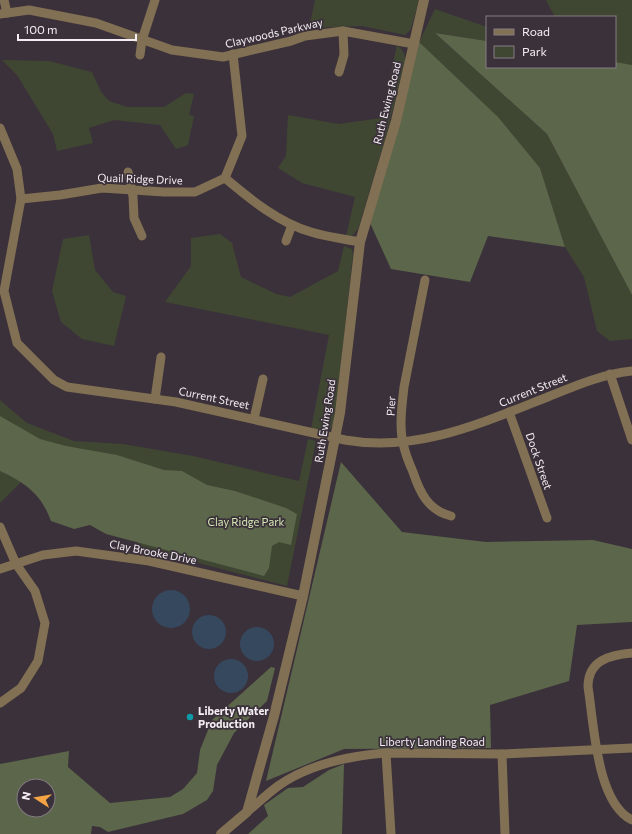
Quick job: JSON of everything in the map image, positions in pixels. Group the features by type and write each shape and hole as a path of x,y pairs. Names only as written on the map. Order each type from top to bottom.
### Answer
{"street":[{"path":"3,14 4,0"},
{"path":"140,55 142,40 155,0"},
{"name":"Ruth Ewing Road","path":"247,812 274,716 303,596 342,403 360,242 396,121 424,0"},
{"name":"Claywoods Parkway","path":"3,14 29,10 96,23 172,50 223,57 305,36 344,31 414,44"},
{"path":"339,72 344,55 344,31"},
{"path":"233,54 242,136 225,178 247,197 292,225 311,232 360,242"},
{"name":"Current Street","path":"0,128 17,169 21,199 4,291 17,343 54,380 67,387 176,402 364,444 403,442 460,431 592,379 610,374 632,371"},
{"path":"128,172 132,190 134,218 142,236"},
{"name":"Quail Ridge Drive","path":"21,199 60,195 102,188 195,192 225,178"},
{"path":"286,241 292,225"},
{"name":"Pier","path":"425,280 404,388 402,404 403,442 420,492 425,501 437,511 451,516"},
{"path":"155,399 161,357"},
{"path":"610,374 632,440"},
{"path":"254,419 263,379"},
{"name":"Dock Street","path":"509,412 547,518"},
{"path":"0,527 16,564 35,591 45,623 38,661 21,688 0,703"},
{"name":"Clay Brooke Drive","path":"0,569 43,554 76,550 149,561 303,596"},
{"path":"632,653 611,655 595,665 590,672 588,687 602,778 608,794 623,814 632,820"},
{"name":"Liberty Landing Road","path":"247,812 278,786 313,768 350,757 386,753 502,754 632,748"},
{"path":"386,753 391,834"},
{"path":"502,754 505,834"},
{"path":"221,834 247,812"}],"green space":[{"path":"315,0 419,0 411,29 405,35 362,26 309,28"},
{"path":"546,0 632,0 632,67 616,64 616,16 554,16"},
{"path":"435,9 486,27 486,41 435,33 547,134 632,295 632,339 610,341 597,331 584,277 565,247 540,168 419,42"},
{"path":"435,33 486,41 486,68 616,68 616,62 632,65 632,295 547,134"},
{"path":"419,42 498,117 540,168 565,247 488,236 470,282 391,269 370,223"},
{"path":"397,45 401,48 405,56 405,61 385,140 358,229 352,236 346,236 355,197 302,183 278,168 286,156 288,115 339,124 381,118"},
{"path":"2,60 49,61 92,72 101,92 109,101 127,107 164,107 186,93 194,94 189,115 194,116 188,145 176,149 160,125 114,120 89,128 93,143 57,151 53,134 17,75"},
{"path":"220,234 232,243 241,277 276,294 290,297 338,271 344,246 352,249 353,254 335,421 329,431 311,429 329,335 165,302 191,266 191,238"},
{"path":"89,235 95,270 113,292 126,296 114,346 82,339 61,322 52,291 63,239"},
{"name":"Clay Ridge Park","path":"0,400 27,423 74,441 123,444 193,456 299,481 308,439 316,441 287,586 137,547 149,491 0,430"},
{"name":"Clay Ridge Park","path":"0,416 40,439 66,446 117,455 164,470 182,471 207,485 235,491 286,508 297,514 291,545 279,542 272,546 269,568 264,576 106,534 90,525 74,529 51,521 42,503 32,490 18,480 0,471"},
{"path":"341,462 402,532 486,542 593,540 632,549 632,622 577,625 569,681 490,705 491,748 344,749 266,781"},
{"path":"0,471 22,481 0,503"},
{"path":"271,667 275,668 267,701 234,733 217,765 213,791 207,800 183,814 108,832 100,827 92,826 91,834 0,834 0,764 69,751 68,767 110,803 170,797 183,789 197,773 200,750 212,720"},
{"path":"344,764 342,834 248,834 268,816 264,805 288,788 303,787 329,770"}],"water":[{"path":"167,590 175,590 185,595 189,602 189,616 185,623 175,628 167,628 157,623 155,620 152,613 152,605 157,595 160,593"},
{"path":"209,615 221,620 226,632 221,644 209,649 197,644 192,632 197,620"},
{"path":"257,627 269,632 274,644 269,656 257,661 245,656 240,644 245,632"},
{"path":"231,659 243,664 248,676 243,688 231,693 219,688 214,676 219,664"}],"place":[{"name":"Liberty Water Production","path":"190,717"}]}
